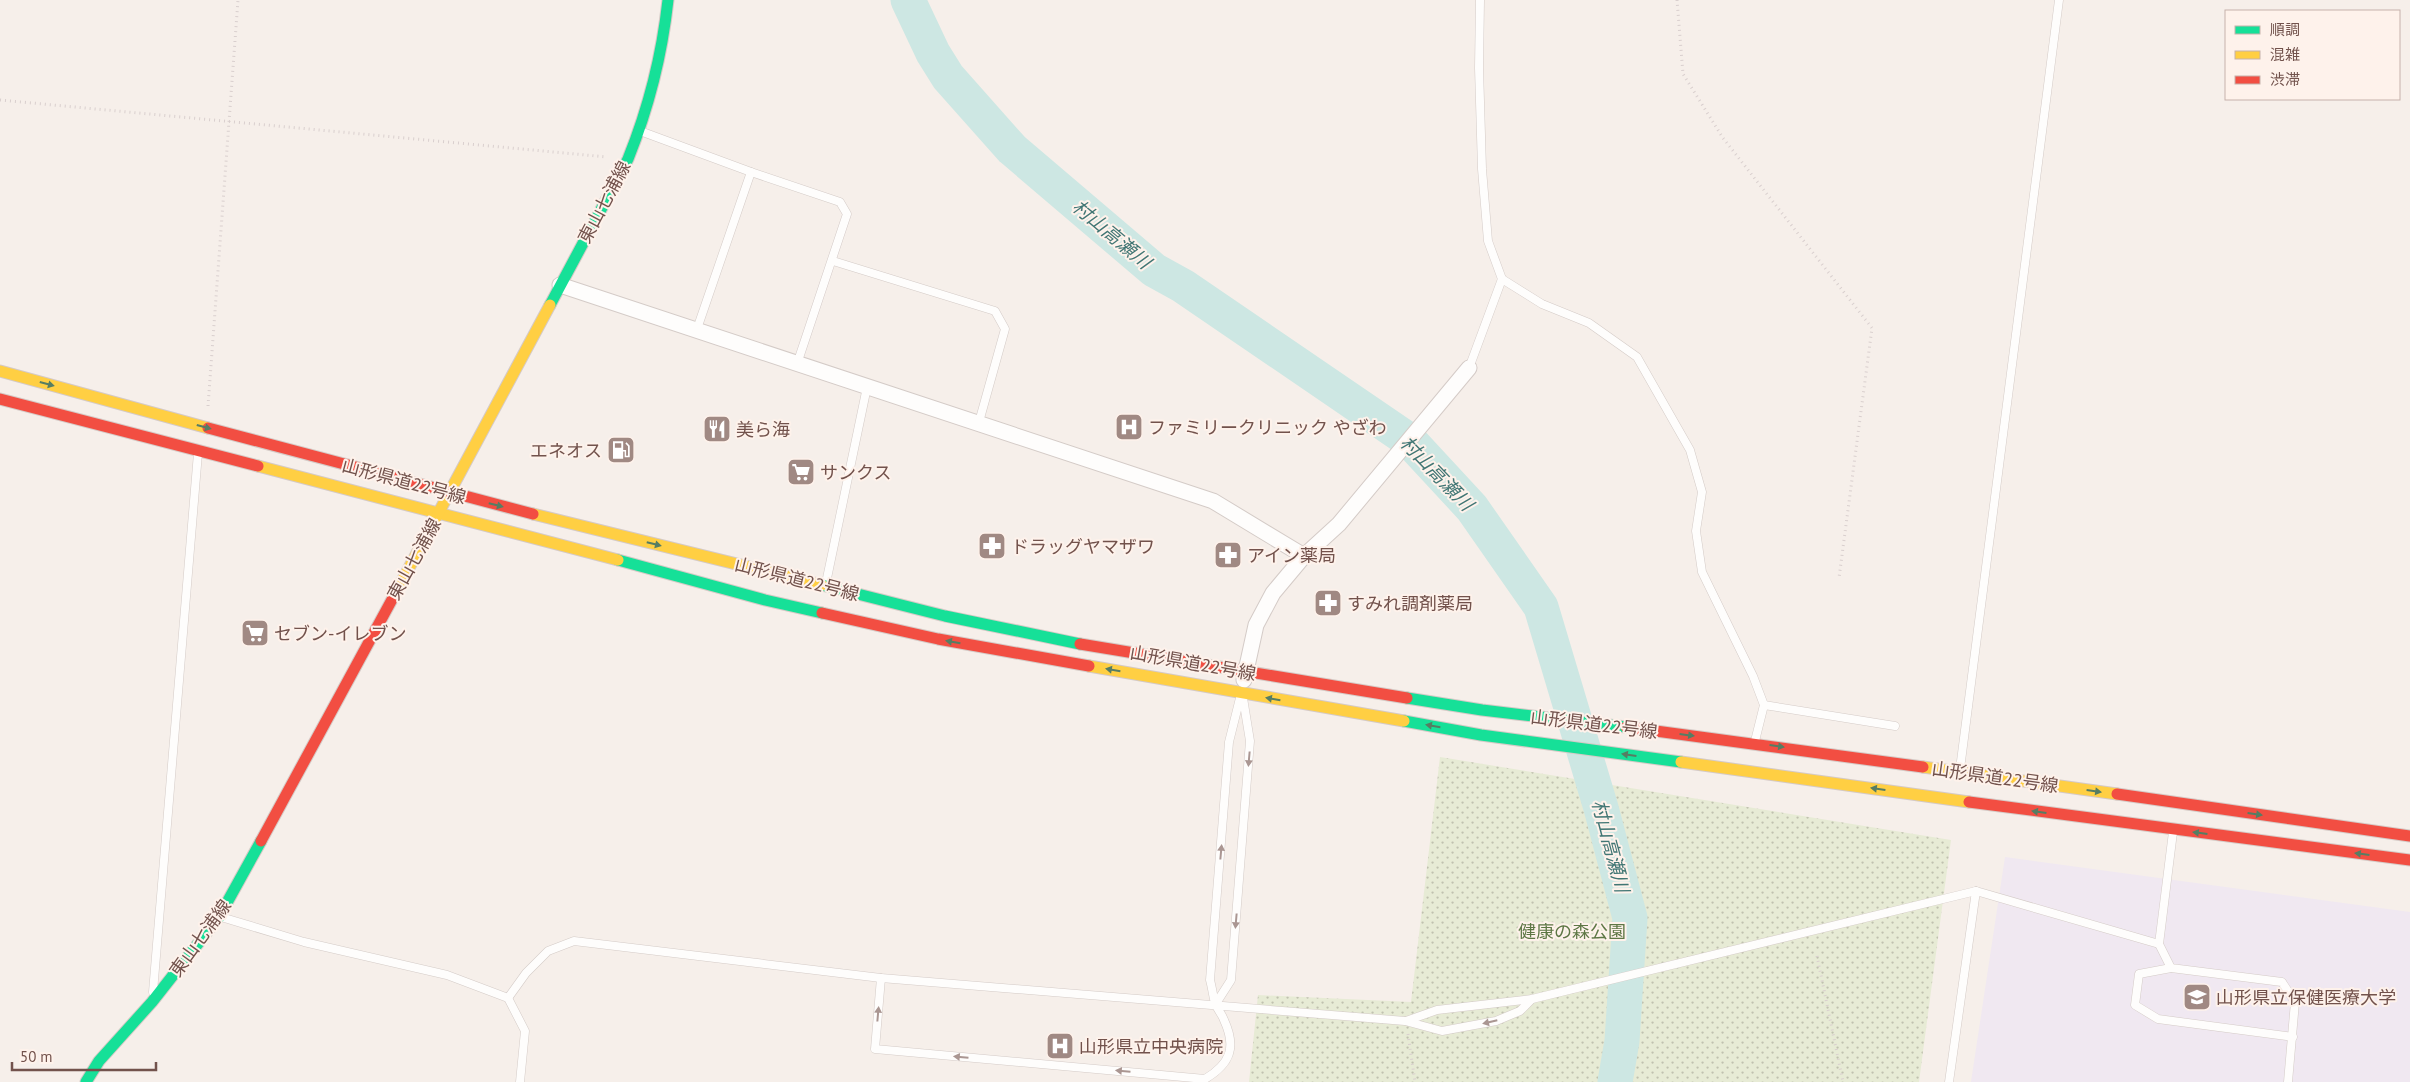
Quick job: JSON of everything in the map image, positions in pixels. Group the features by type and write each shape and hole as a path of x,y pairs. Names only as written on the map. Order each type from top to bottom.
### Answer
{"main road":[{"name":"東山七浦線","path":"86,1082 100,1061 152,1002 219,917 450,493 628,159 640,132 665,37 668,0"},
{"name":"山形県道22号線","path":"0,371 450,493 945,616 1069,642 1482,710 1754,743 2410,836"},
{"name":"山形県道22号線","path":"0,399 439,512 765,600 938,639 1482,735 2173,830 2410,860"}],"street":[{"path":"560,285 867,387 979,422 1213,501 1304,556"},
{"path":"1242,693 1256,625 1273,592 1304,556 1339,524 1469,368"}],"lane":[{"path":"1480,0 1479,68 1482,169 1488,241 1502,279 1542,304 1589,323 1638,357 1690,450 1702,492 1696,531 1702,572 1753,676 1764,705 1754,743"},
{"path":"1960,772 2059,0"},
{"path":"640,132 840,202 847,214 833,261 797,364"},
{"path":"697,329 751,172"},
{"path":"833,261 995,312 1005,329 979,422"},
{"path":"1469,368 1502,279"},
{"path":"826,586 867,387"},
{"path":"152,1002 199,451"},
{"path":"1216,1005 1231,980 1250,741 1242,693"},
{"path":"881,978 875,1049 1195,1078 1205,1078 1220,1070 1227,1061 1230,1034 1216,1005 1210,980 1229,752 1242,693"},
{"path":"1764,705 1895,726"},
{"path":"2171,968 2159,944 2173,830"},
{"path":"1405,1021 1437,1010 1532,999 1976,892 2159,944"},
{"path":"1950,1082 1976,892"},
{"path":"219,917 304,942 448,975 508,998 525,1031 520,1082"},
{"path":"508,998 526,972 548,951 574,941 881,978 1405,1021 1442,1031 1496,1021 1520,1011 1532,999"},
{"path":"2288,1082 2293,1037 2295,1002 2282,982 2171,968 2139,974 2135,1005 2158,1019 2293,1037"}],"path":[{"path":"206,428 238,0"},
{"path":"1678,0 1683,74 1723,138 1872,328 1839,578"},
{"path":"0,100 628,159"},
{"path":"1817,956 1843,1082"},
{"path":"1405,1021 1416,1082"}],"shaded area":[{"name":"山形県立保健医療大学","path":"2005,857 2410,912 2410,1082 1971,1082"}],"green space":[{"name":"健康の森公園","path":"1440,757 1951,840 1919,1082 1249,1082 1258,995 1411,1002"}],"waterway":[{"name":"村山高瀬川","path":"908,0 933,53 948,77 1012,149 1154,270 1183,286 1410,441 1472,508 1541,607 1601,808 1630,918 1622,1041 1615,1082"}],"traffic: fast":[{"path":"550,305 628,159 654,81 668,0"},
{"path":"618,560 765,600 822,613"},
{"path":"822,585 945,616 1080,644"},
{"path":"1407,698 1482,710 1626,727"},
{"path":"1404,721 1481,735 1681,762"},
{"path":"86,1082 99,1061 152,1002 219,917 261,841"}],"traffic: slow":[{"path":"395,594 550,305"},
{"path":"0,371 208,428"},
{"path":"258,466 618,560"},
{"path":"533,514 822,585"},
{"path":"1089,666 1404,721"},
{"path":"1681,762 1969,802"},
{"path":"1923,767 2117,794"}],"traffic: jam":[{"path":"0,399 258,466"},
{"path":"208,428 533,514"},
{"path":"261,841 395,594"},
{"path":"822,613 938,639 1089,666"},
{"path":"1080,644 1407,698"},
{"path":"1626,727 1923,767"},
{"path":"2117,794 2410,836"},
{"path":"1969,802 2410,860"}],"place":[{"name":"ファミリークリニック やざわ","path":"1129,427"},
{"name":"美ら海","path":"717,429"},
{"name":"エネオス","path":"621,450"},
{"name":"サンクス","path":"801,472"},
{"name":"ドラッグヤマザワ","path":"992,546"},
{"name":"アイン薬局","path":"1228,555"},
{"name":"すみれ調剤薬局","path":"1328,603"},
{"name":"セブン-イレブン","path":"255,633"},
{"name":"山形県立保健医療大学","path":"2197,997"},
{"name":"山形県立中央病院","path":"1060,1046"}]}
